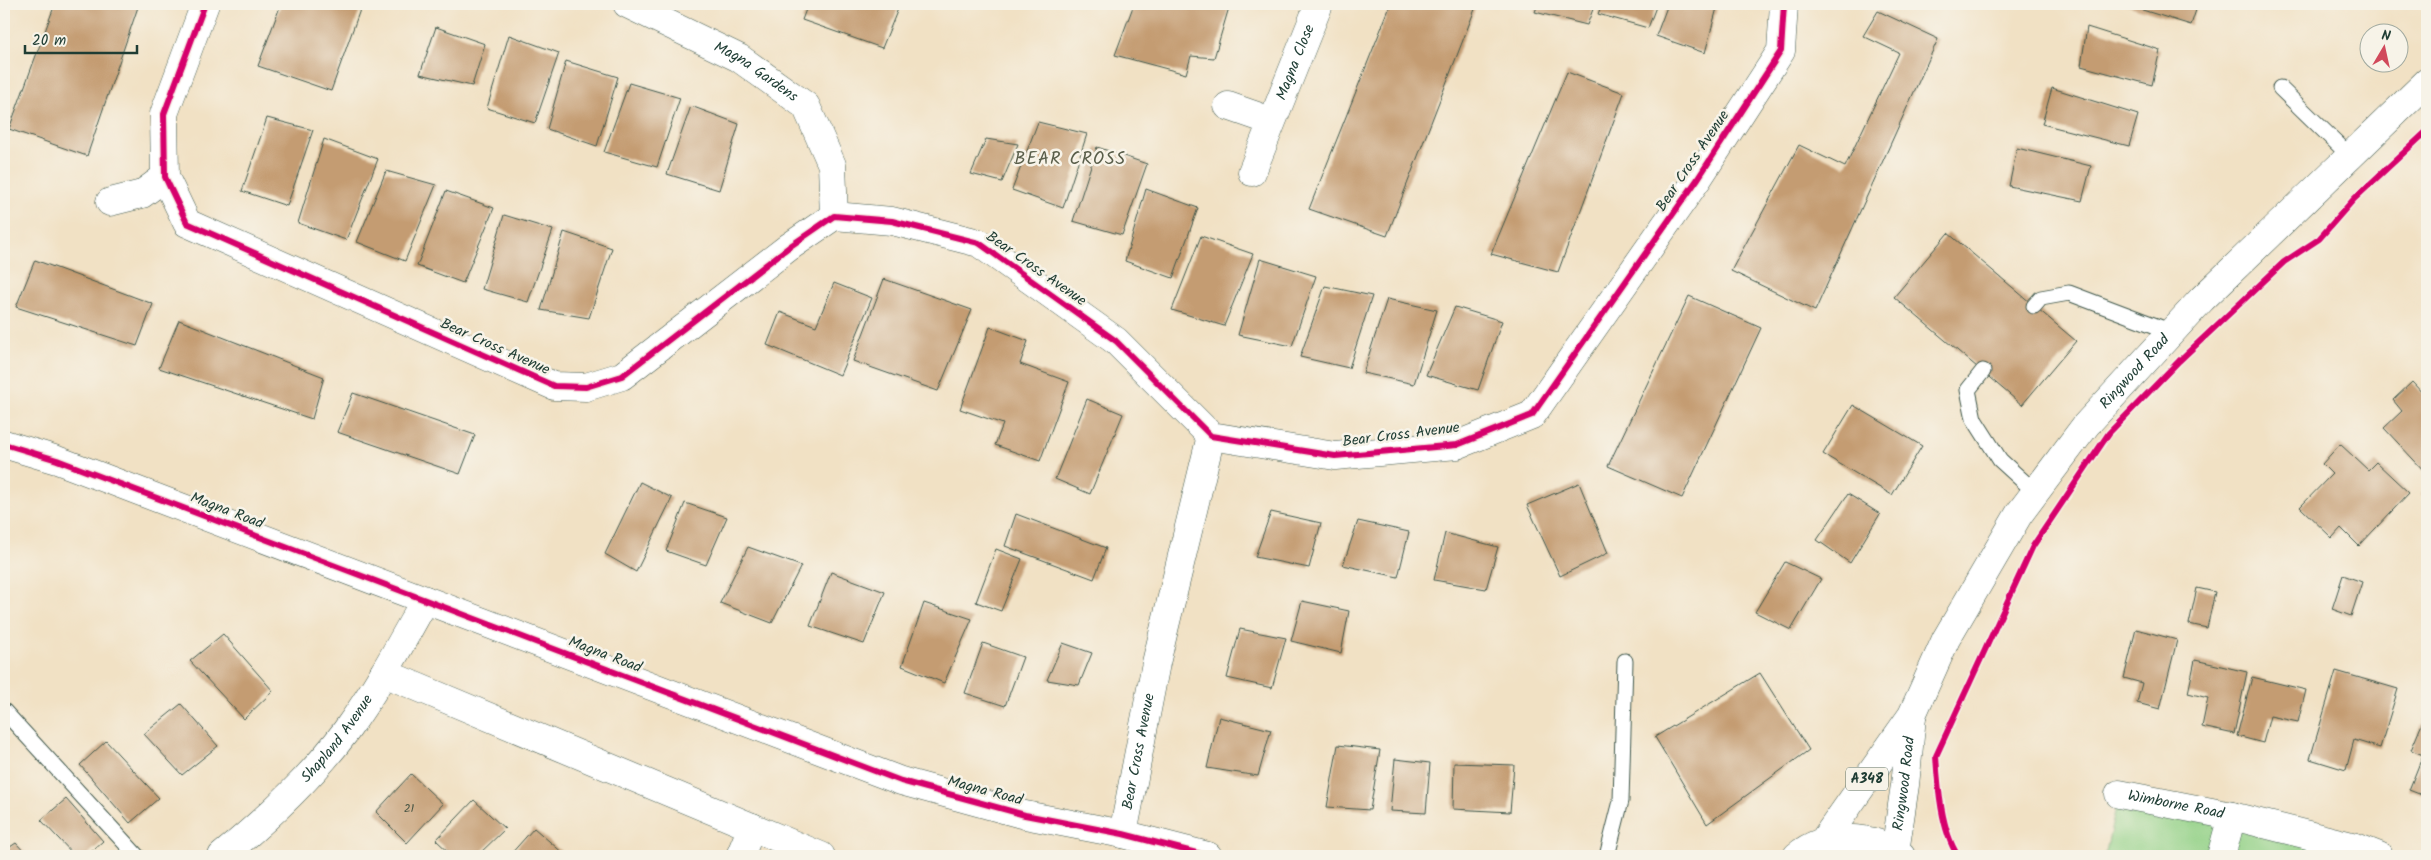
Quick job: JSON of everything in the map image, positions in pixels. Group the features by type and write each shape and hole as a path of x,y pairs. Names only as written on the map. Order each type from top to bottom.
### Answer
{"main road":[{"name":"Bear Cross Avenue","path":"205,4 164,114 165,178 187,223 554,386 586,387 622,376 790,246 834,216 892,221 979,243 1116,341 1210,436 1336,456 1457,445 1532,415 1697,180 1781,50 1784,4"},
{"name":"Magna Gardens","path":"626,4 739,58 806,106 832,165 834,216"},
{"name":"Magna Close","path":"1252,172 1318,4"},
{"name":"Ringwood Road","path":"1822,842 1912,715 1946,638 2034,491 2086,425 2202,299 2427,82"},
{"path":"1228,106 1271,121"},
{"path":"110,202 142,194 165,178"},
{"name":"Bear Cross Avenue","path":"1123,834 1156,663 1210,436"},
{"name":"Magna Road","path":"4,444 58,460 901,781 1025,815 1123,834 1208,856"},
{"name":"Shapland Avenue","path":"222,856 312,772 346,731 384,673 425,600"},
{"path":"384,673 821,856"},
{"name":"Ringwood Road","path":"1898,854 1912,715"},
{"name":"Wimborne Road","path":"2119,794 2232,816 2356,847 2379,856"},
{"name":"Wimborne Road","path":"2221,856 2232,816"},
{"path":"740,856 752,827"},
{"name":"A348","path":"1796,856 1822,842 1847,839 1872,842 1898,854"}],"lane":[{"path":"2280,88 2350,156"},
{"path":"2034,306 2041,298 2069,293 2172,332"},
{"path":"1983,371 1968,390 1974,419 2000,460 2034,491"},
{"path":"1607,856 1621,800 1625,661"},
{"path":"4,711 137,856"}],"green space":[{"path":"2119,794 2379,856 2105,856"}],"building":[{"path":"55,4 139,4 87,156 9,129"},
{"path":"281,4 362,4 331,91 258,66"},
{"path":"774,4 793,4 791,10"},
{"path":"808,4 900,4 882,48 802,20"},
{"path":"1134,4 1230,4 1214,58 1191,56 1186,74 1115,55"},
{"path":"1391,4 1477,4 1387,236 1309,209"},
{"path":"1538,4 1595,4 1587,25 1535,12"},
{"path":"1602,4 1657,4 1648,28 1598,14"},
{"path":"1668,4 1718,4 1705,53 1656,36"},
{"path":"2123,4 2198,4 2191,25"},
{"path":"1878,11 1938,39 1815,311 1731,271 1799,145 1845,167 1899,53 1863,36"},
{"path":"436,27 485,44 472,86 420,74"},
{"path":"2087,27 2160,50 2152,85 2081,66"},
{"path":"509,35 559,53 535,123 487,108"},
{"path":"566,61 618,77 597,146 547,129"},
{"path":"1567,72 1624,93 1558,272 1491,254"},
{"path":"629,83 680,98 657,167 604,152"},
{"path":"2052,88 2138,115 2129,146 2042,124"},
{"path":"691,106 739,124 719,190 667,174"},
{"path":"267,118 313,130 287,206 242,191"},
{"path":"1038,122 1087,134 1063,208 1012,190"},
{"path":"324,139 378,159 346,240 298,223"},
{"path":"986,139 1018,144 1002,182 971,174"},
{"path":"1097,147 1147,164 1122,235 1073,221"},
{"path":"2017,148 2091,166 2082,201 2009,186"},
{"path":"386,171 436,185 405,261 357,242"},
{"path":"1146,189 1198,208 1173,278 1125,261"},
{"path":"446,191 494,208 463,283 417,266"},
{"path":"504,215 553,230 528,302 482,289"},
{"path":"564,232 612,248 589,318 541,310"},
{"path":"1948,233 2076,341 2022,405 1894,297"},
{"path":"1201,236 1253,254 1224,326 1172,310"},
{"path":"1260,259 1316,276 1292,346 1238,335"},
{"path":"35,260 153,304 137,346 16,307"},
{"path":"884,279 972,310 938,391 853,361"},
{"path":"834,283 872,298 840,375 767,345 780,312 816,326"},
{"path":"1325,286 1372,296 1349,368 1300,357"},
{"path":"1689,296 1761,328 1682,498 1608,466"},
{"path":"1387,299 1437,310 1414,384 1363,373"},
{"path":"1455,307 1502,321 1478,390 1426,375"},
{"path":"179,320 324,377 312,419 159,368"},
{"path":"990,327 1028,341 1020,364 1069,382 1040,461 995,445 1003,424 960,409"},
{"path":"2412,382 2427,398 2427,474 2384,428 2402,411 2393,400"},
{"path":"353,393 475,435 460,474 337,432"},
{"path":"1087,399 1123,414 1090,494 1055,479"},
{"path":"1853,405 1922,446 1892,495 1823,454"},
{"path":"2340,444 2368,470 2376,462 2409,493 2359,546 2341,528 2332,538 2300,507 2332,474 2322,464"},
{"path":"640,482 672,498 636,572 605,554"},
{"path":"1579,483 1608,553 1560,576 1527,505"},
{"path":"2427,486 2427,499 2421,494"},
{"path":"1848,494 1880,514 1850,563 1817,540"},
{"path":"685,503 727,517 706,565 666,551"},
{"path":"1271,512 1321,523 1309,568 1255,557"},
{"path":"1016,514 1106,548 1094,579 1005,546"},
{"path":"1358,521 1409,532 1398,577 1343,565"},
{"path":"1445,533 1498,547 1486,589 1434,580"},
{"path":"748,547 801,566 772,623 720,603"},
{"path":"996,549 1022,559 1001,611 976,602"},
{"path":"1785,562 1821,579 1791,630 1755,612"},
{"path":"831,572 885,592 864,644 810,626"},
{"path":"2343,575 2362,582 2351,616 2332,609"},
{"path":"2197,588 2215,592 2207,628 2189,624"},
{"path":"1302,601 1349,611 1341,653 1291,641"},
{"path":"924,603 972,619 944,683 902,666"},
{"path":"1240,629 1286,638 1272,688 1227,678"},
{"path":"2136,629 2177,640 2160,709 2137,703 2142,683 2124,678"},
{"path":"223,634 273,691 244,719 190,661"},
{"path":"983,643 1023,657 1005,706 965,693"},
{"path":"1063,643 1092,653 1079,685 1047,680"},
{"path":"2195,660 2247,672 2234,734 2202,727 2208,698 2188,693"},
{"path":"2336,671 2398,689 2380,748 2354,740 2346,770 2310,759"},
{"path":"1760,673 1809,750 1707,824 1655,737"},
{"path":"2252,677 2306,690 2298,722 2270,716 2263,743 2237,736"},
{"path":"181,704 218,746 182,775 144,734"},
{"path":"2427,712 2427,797 2409,790 2423,755 2411,750"},
{"path":"1219,717 1271,730 1258,776 1207,768"},
{"path":"106,741 159,798 130,823 80,765"},
{"path":"1338,745 1380,750 1370,810 1327,807"},
{"path":"1395,759 1430,763 1426,813 1390,811"},
{"path":"1454,763 1514,765 1510,812 1453,809"},
{"path":"411,774 443,804 407,843 376,812"},
{"path":"66,799 103,841 86,856 75,856 41,820"},
{"path":"474,800 505,829 477,856 453,856 436,840"},
{"path":"534,828 564,854 562,856 509,856"},
{"path":"16,843 28,856 4,856 4,851"}],"cycle path":[{"path":"205,4 164,114 165,177 187,223 554,386 586,387 622,376 789,247 834,216 892,221 979,243 1116,341 1211,436 1335,456 1457,445 1532,415 1697,180 1781,51 1784,4"},
{"path":"1958,856 1952,846 1944,821 1939,794 1936,756 2033,546 2109,433 2179,361 2284,262 2319,239 2354,199 2427,131"},
{"path":"4,444 57,460 901,781 1025,815 1123,834 1208,856"}],"district":[{"name":"BEAR CROSS","path":"1070,159"}]}
